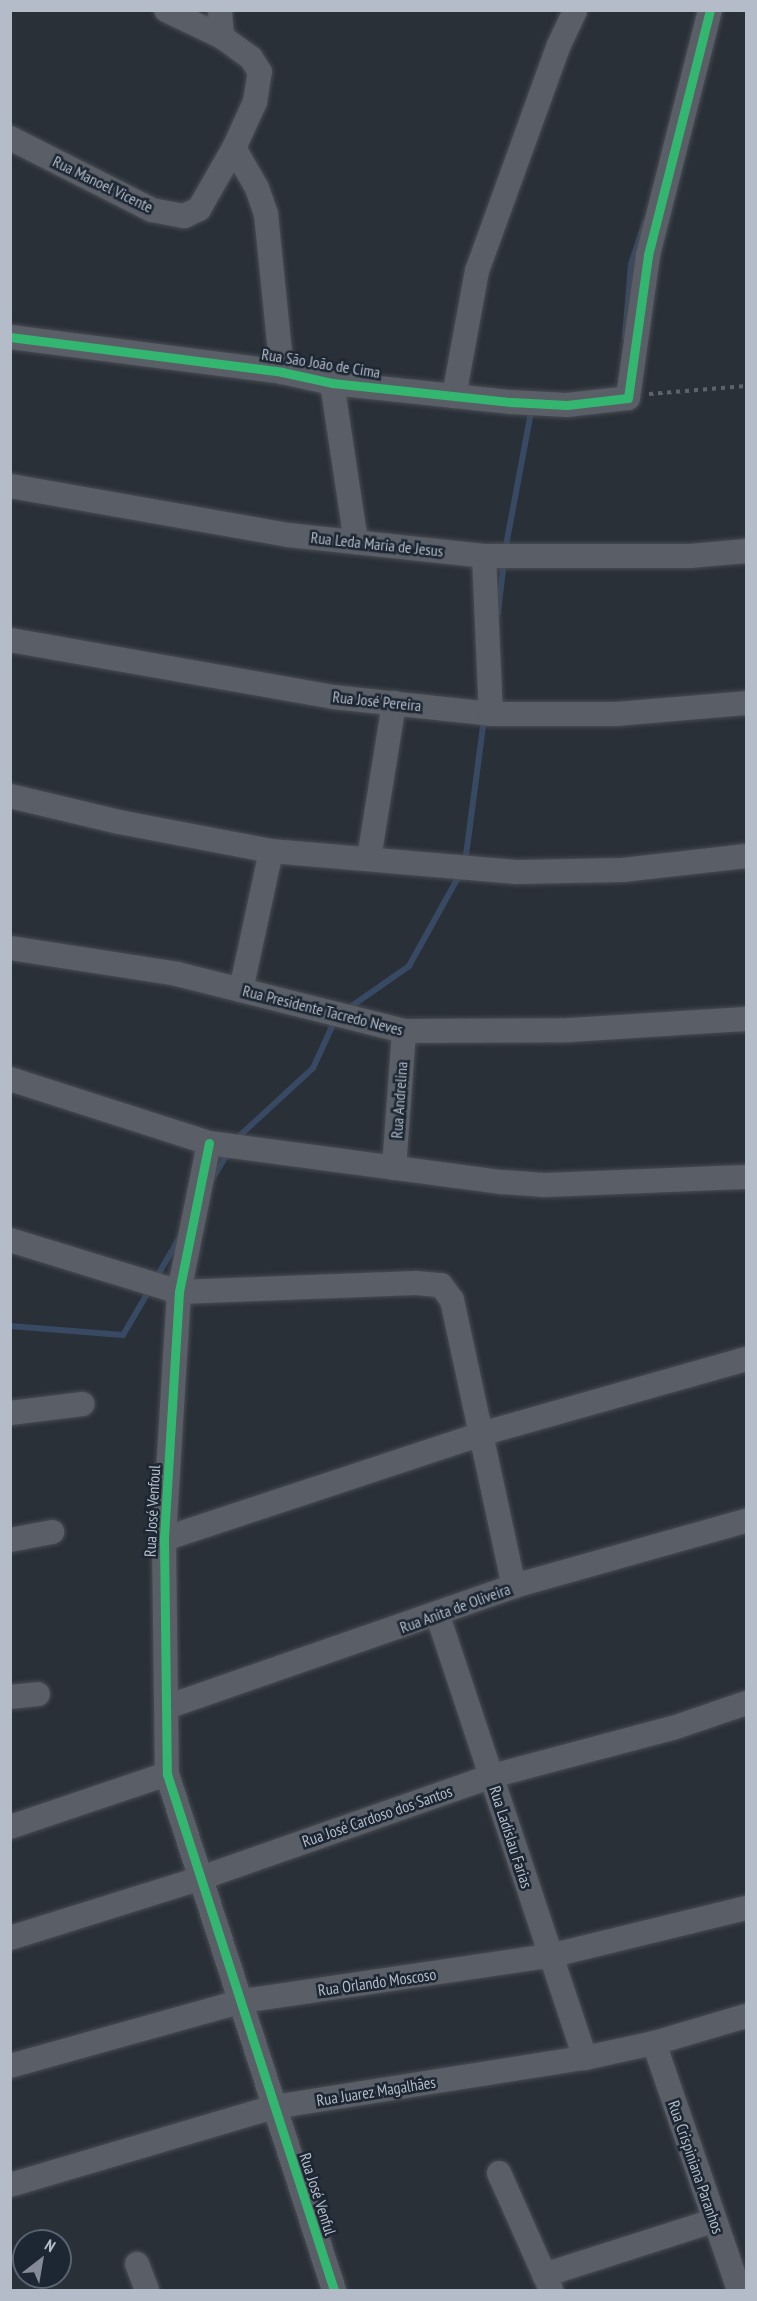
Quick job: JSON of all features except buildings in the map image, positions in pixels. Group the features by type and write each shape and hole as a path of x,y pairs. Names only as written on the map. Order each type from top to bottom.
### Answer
{"street":[{"path":"166,10 222,37 251,58 260,72 255,102 234,148 257,188 266,214 282,372"},
{"path":"220,10 222,37"},
{"path":"454,396 477,271 559,45 575,10"},
{"path":"628,398 648,255 710,10"},
{"name":"Rua Manoel Vicente","path":"10,138 152,210 184,216 199,209 234,148"},
{"name":"Rua São João de Cima","path":"10,337 282,372 332,383 454,396 567,405 628,398"},
{"path":"332,383 356,542"},
{"name":"Rua Leda Maria de Jesus","path":"10,486 288,535 484,556 690,556 747,551"},
{"path":"484,556 491,714"},
{"name":"Rua José Pereira","path":"10,640 311,693 491,714 616,714 747,703"},
{"path":"369,858 394,703"},
{"path":"10,796 118,822 271,851 516,872 623,870 747,855"},
{"path":"241,990 271,851"},
{"name":"Rua Presidente Tacredo Neves","path":"10,948 90,958 241,990 404,1032 570,1030 747,1019"},
{"name":"Rua Andrelina","path":"394,1168 404,1032"},
{"path":"10,1079 209,1143 394,1168 544,1185 747,1178"},
{"name":"Rua José Venfoul","path":"209,1143 180,1292 164,1539 167,1774 198,1879 243,2001"},
{"path":"10,1240 180,1292 416,1282 441,1286 452,1300 514,1587"},
{"path":"164,1539 482,1434 747,1359"},
{"path":"10,1413 82,1404"},
{"name":"Rua Anita de Oliveira","path":"167,1707 438,1616 514,1587 747,1521"},
{"path":"10,1540 52,1532"},
{"name":"Rua Ladislau Farias","path":"438,1616 549,1956 585,2058"},
{"path":"10,1697 38,1694"},
{"name":"Rua José Cardoso dos Santos","path":"10,1938 198,1879 492,1776 673,1728 747,1703"},
{"path":"10,1827 167,1774"},
{"name":"Rua Orlando Moscoso","path":"10,2066 243,2001 549,1956 747,1908"},
{"name":"Rua José Venful","path":"243,2001 274,2107 334,2290"},
{"name":"Rua Juarez Magalhães","path":"10,2185 274,2107 585,2058 654,2043 747,2016"},
{"name":"Rua Crispiniana Paranhos","path":"654,2043 713,2221 739,2290"},
{"path":"499,2173 547,2283 713,2221"},
{"path":"137,2264 147,2290"}],"path":[{"path":"628,398 690,388 747,386"}],"waterway":[{"path":"625,338 631,264 645,222"},
{"path":"505,551 532,407"},
{"path":"498,613 504,561"},
{"path":"465,863 484,718"},
{"path":"346,1010 409,966 461,872"},
{"path":"235,1140 313,1068 336,1018"},
{"path":"211,1181 229,1151"},
{"path":"155,1280 181,1235"},
{"path":"10,1326 123,1335 150,1289"}],"cycle path":[{"path":"10,337 282,372 332,383 511,402 567,405 628,398 648,255 710,10"},
{"path":"209,1143 179,1292 164,1539 167,1774 334,2290"}]}
